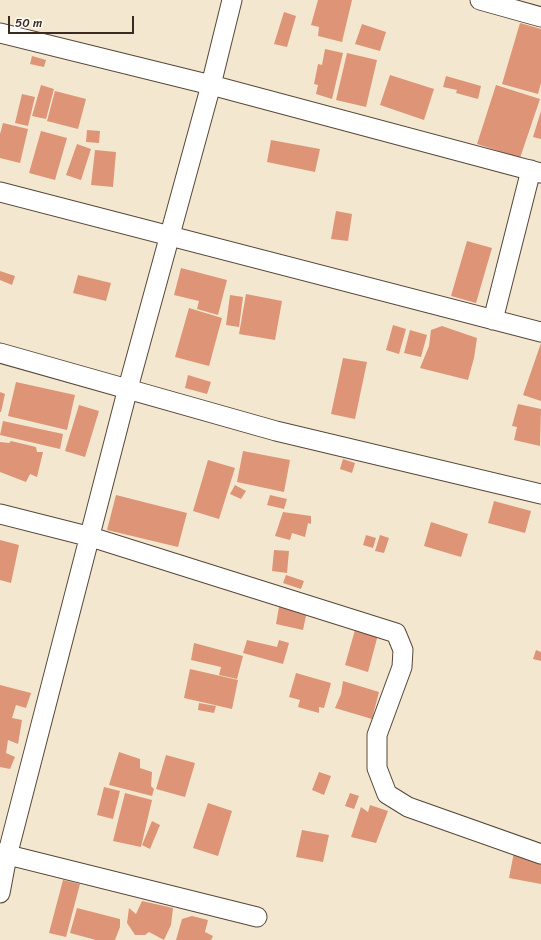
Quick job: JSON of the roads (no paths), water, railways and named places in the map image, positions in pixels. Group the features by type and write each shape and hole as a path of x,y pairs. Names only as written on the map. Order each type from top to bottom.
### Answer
{"street":[{"path":"0,893 4,854 91,537 128,388 211,85 232,0"},
{"path":"480,0 541,18"},
{"path":"0,33 211,85 536,171 493,320"},
{"path":"0,192 541,332"},
{"path":"0,353 276,431 541,494"},
{"path":"0,514 91,537 396,633 403,650 402,667 377,735 377,768 387,794 408,807 541,854"},
{"path":"4,854 257,916"}]}
